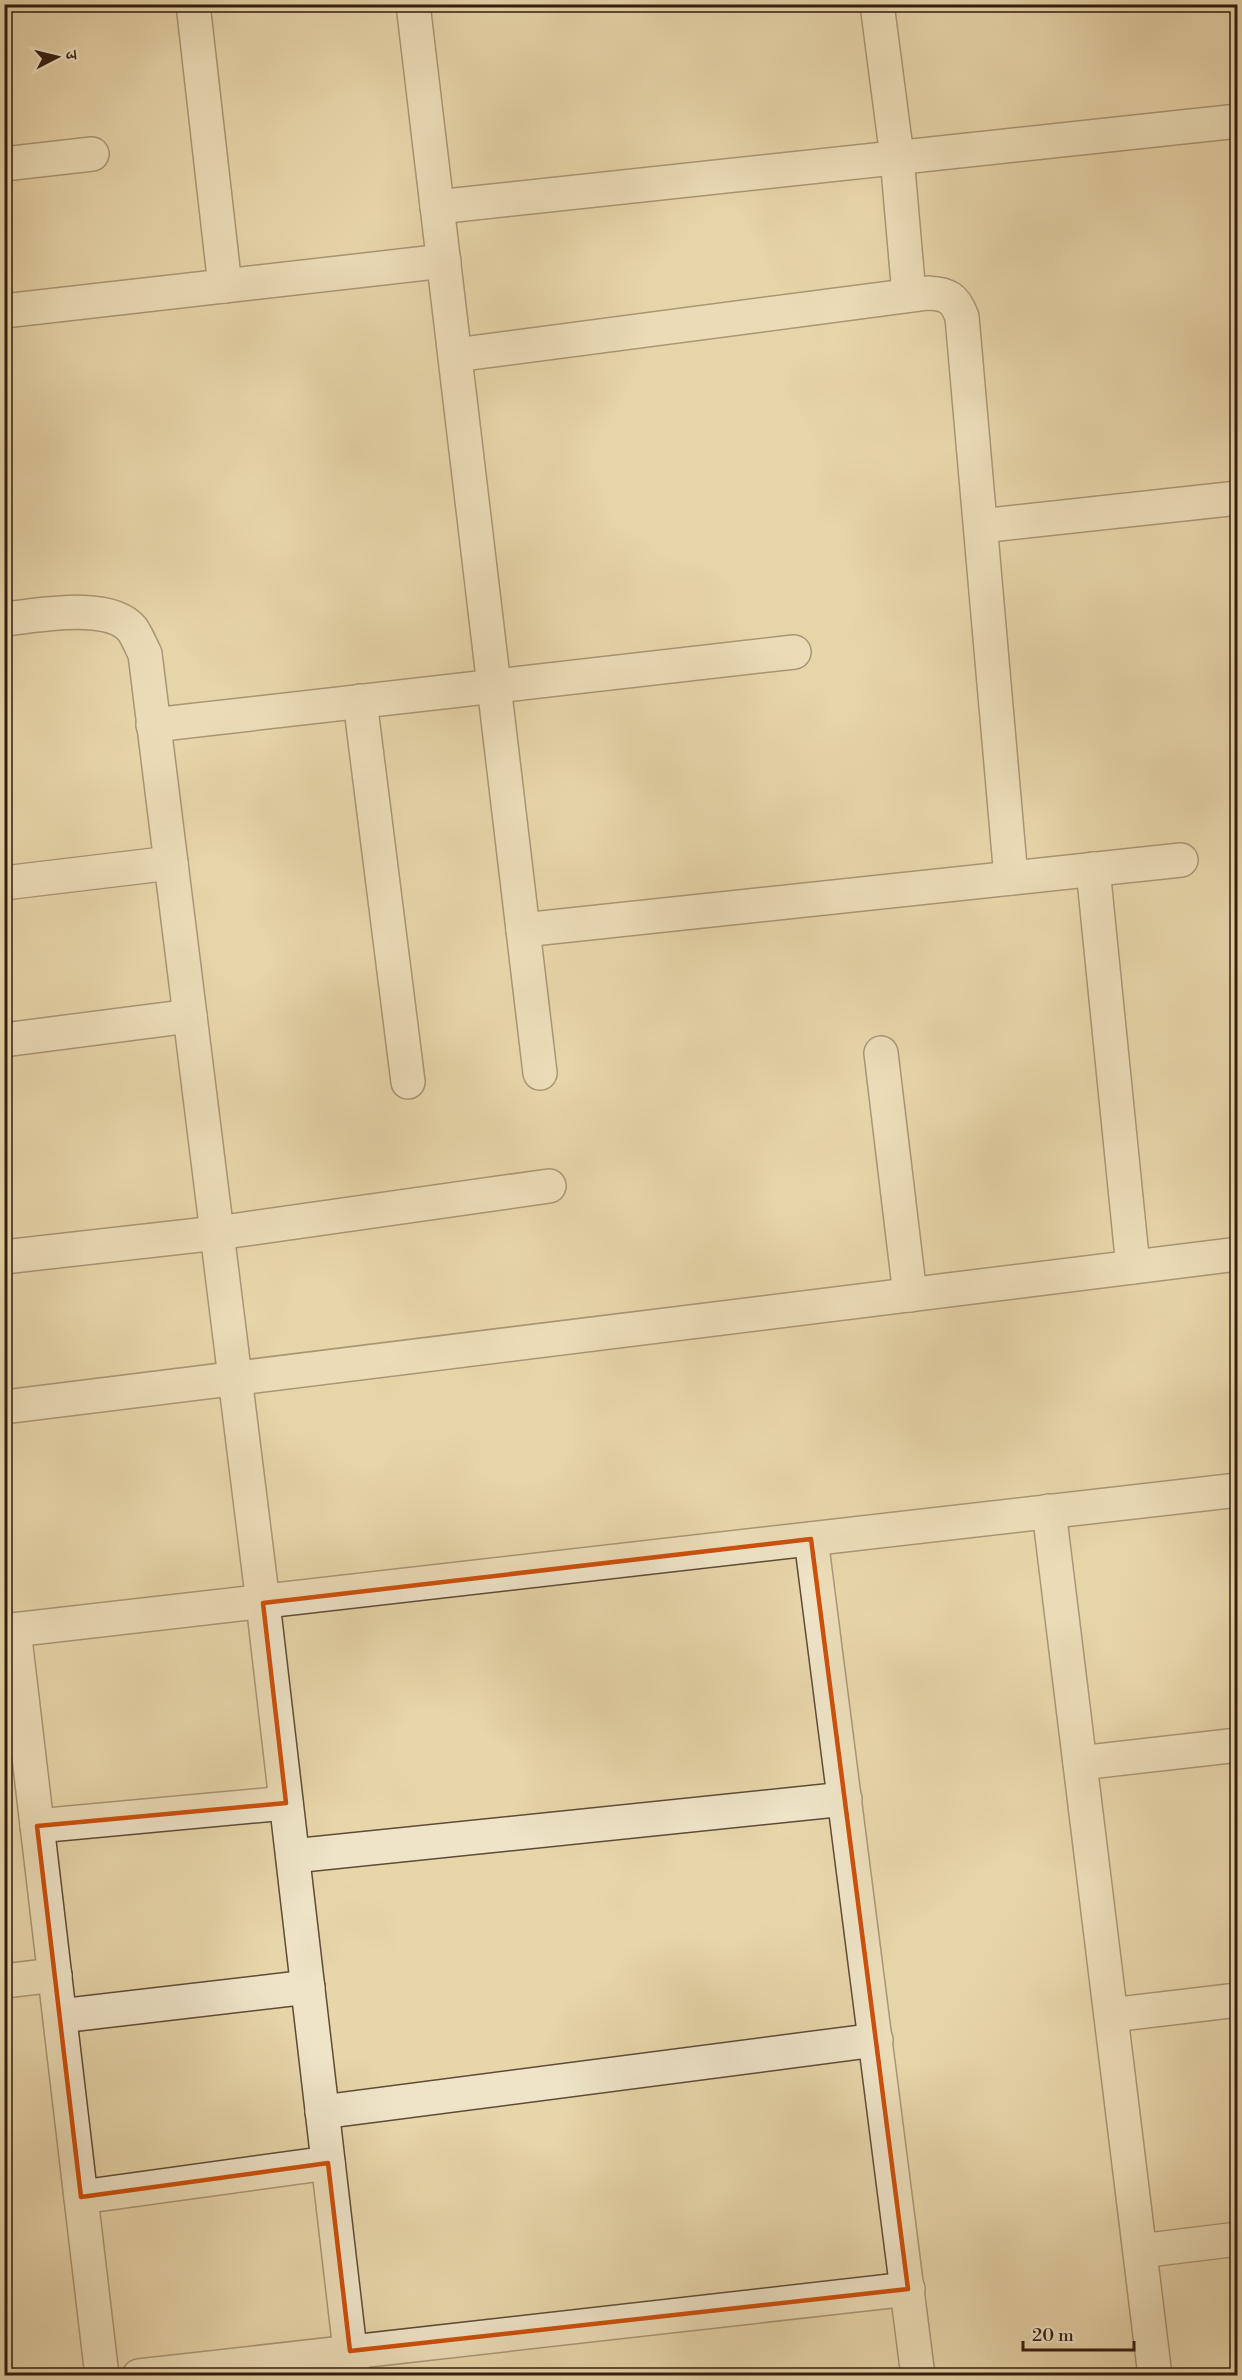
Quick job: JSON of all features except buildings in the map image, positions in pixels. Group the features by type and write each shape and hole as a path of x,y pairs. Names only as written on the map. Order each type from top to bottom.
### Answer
{"street":[{"path":"193,4 225,286"},
{"path":"413,4 540,1072"},
{"path":"877,4 897,157 909,295"},
{"path":"437,207 1238,121"},
{"path":"4,164 92,154"},
{"path":"4,311 444,261"},
{"path":"455,355 909,295 945,294 956,302 962,317 1011,878"},
{"path":"981,526 1238,498"},
{"path":"4,619 83,612 113,616 131,628 145,654 236,1378 351,2363"},
{"path":"153,725 794,652"},
{"path":"360,701 408,1082"},
{"path":"523,930 1181,860"},
{"path":"4,883 171,863"},
{"path":"1093,869 1133,1267"},
{"path":"4,1040 190,1016"},
{"path":"881,1053 910,1295"},
{"path":"4,1257 217,1233 549,1186"},
{"path":"4,1407 1238,1254"},
{"path":"102,2376 37,1826 9,1631 263,1604 1238,1490"},
{"path":"1049,1511 1155,2376"},
{"path":"811,1539 918,2376"},
{"path":"1080,1763 1238,1745"},
{"path":"293,1856 845,1799"},
{"path":"37,1826 286,1803"},
{"path":"4,1981 55,1975"},
{"path":"60,2016 308,1987"},
{"path":"1111,2015 1238,2000"},
{"path":"322,2112 876,2040"},
{"path":"81,2197 328,2163"},
{"path":"1140,2251 1238,2239"},
{"path":"139,2376 351,2363 908,2289"}],"highlighted area":[{"path":"811,1539 908,2289 350,2351 328,2163 81,2197 37,1826 286,1803 263,1603"}]}
